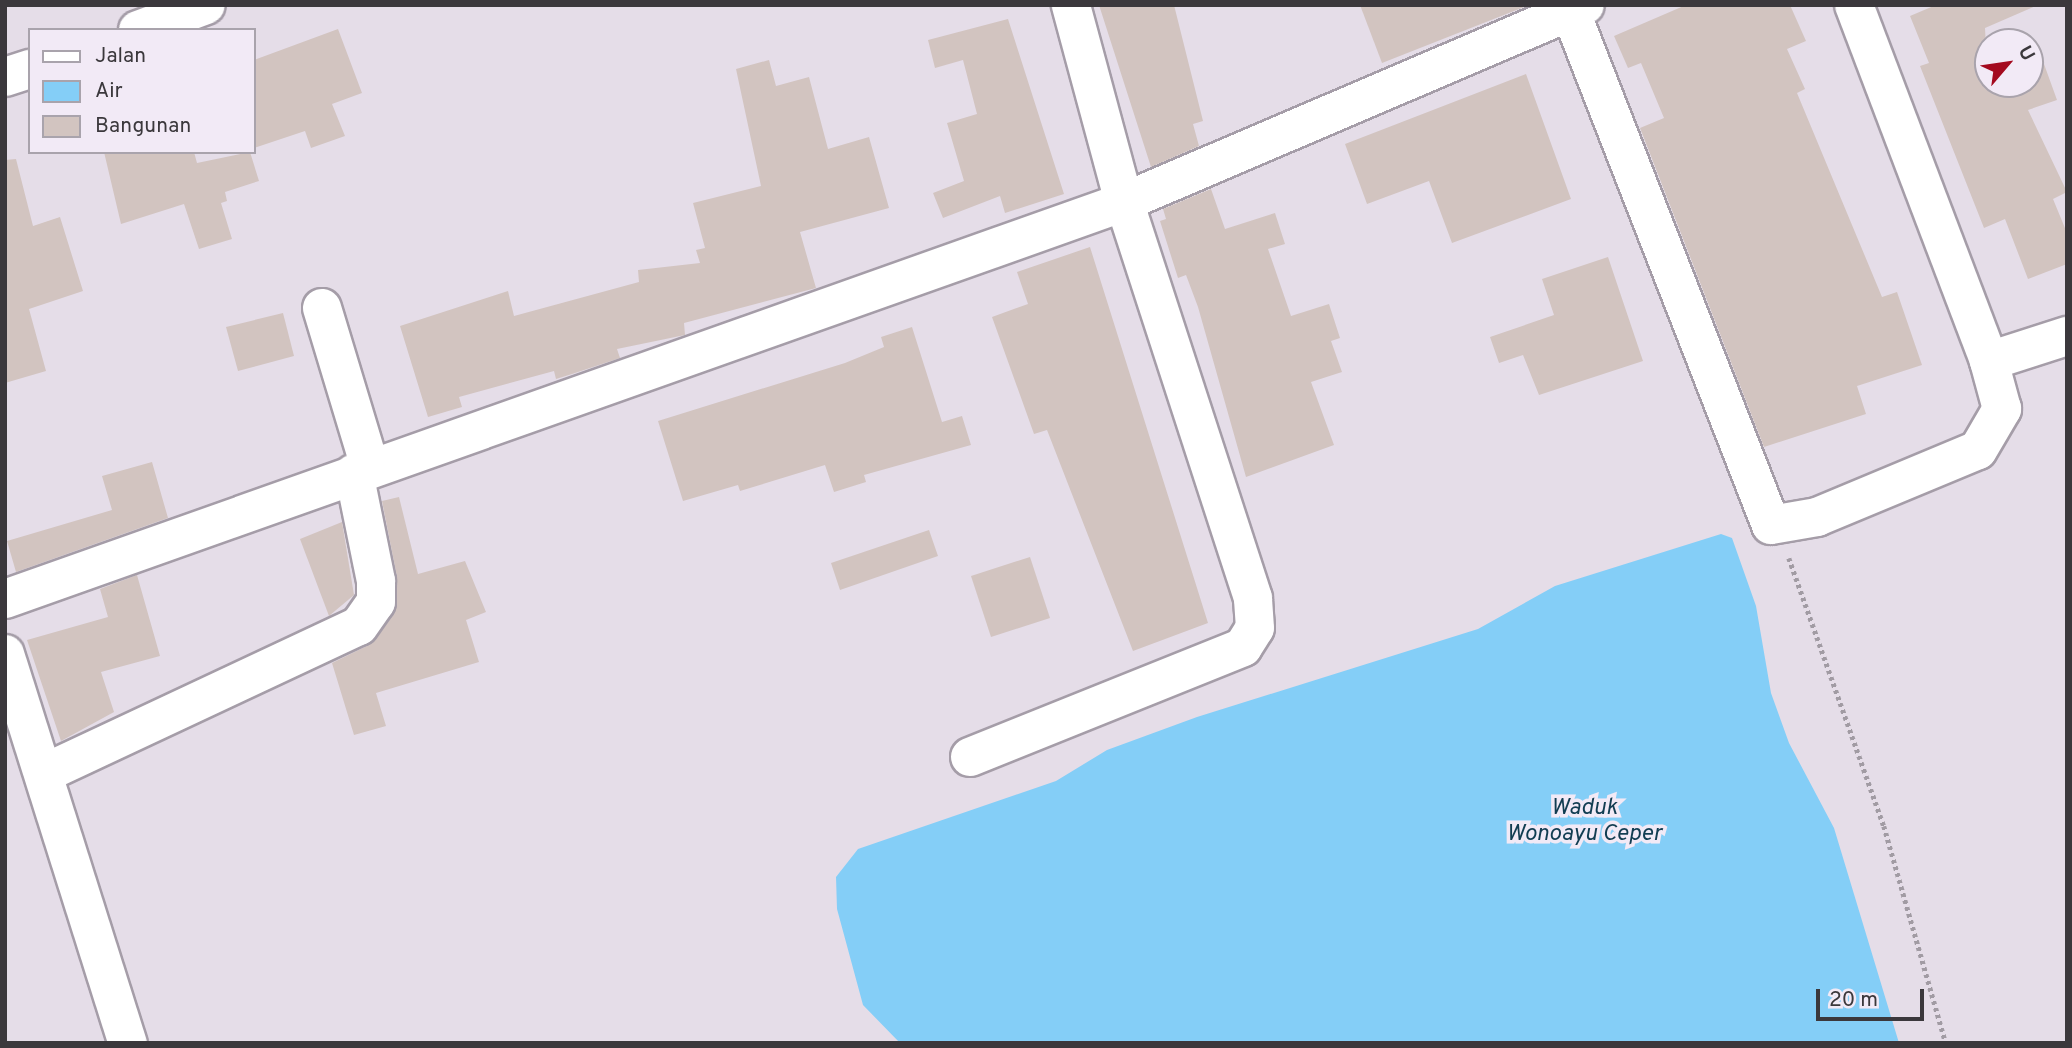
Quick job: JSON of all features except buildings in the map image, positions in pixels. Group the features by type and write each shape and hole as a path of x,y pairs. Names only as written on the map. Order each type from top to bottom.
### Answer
{"street":[{"path":"143,28 206,5"},
{"path":"970,757 1234,652 1255,628 1253,598 1124,202 1071,5"},
{"path":"5,598 1124,202 1575,7 1763,516 1780,528 1978,450 2001,409 1989,361 1854,5"},
{"path":"5,77 28,69"},
{"path":"47,772 359,626 376,602 376,581 362,470 321,308"},
{"path":"1989,361 2067,336"},
{"path":"5,654 47,772 128,1043"}],"path":[{"path":"1780,528 1884,826 1946,1043"}],"water":[{"name":"Waduk Wonoayu Ceper","path":"1721,534 1732,538 1756,606 1771,693 1789,743 1834,828 1899,1043 900,1043 863,1005 837,909 836,877 858,849 1056,781 1107,750 1197,717 1478,629 1555,586"}]}
